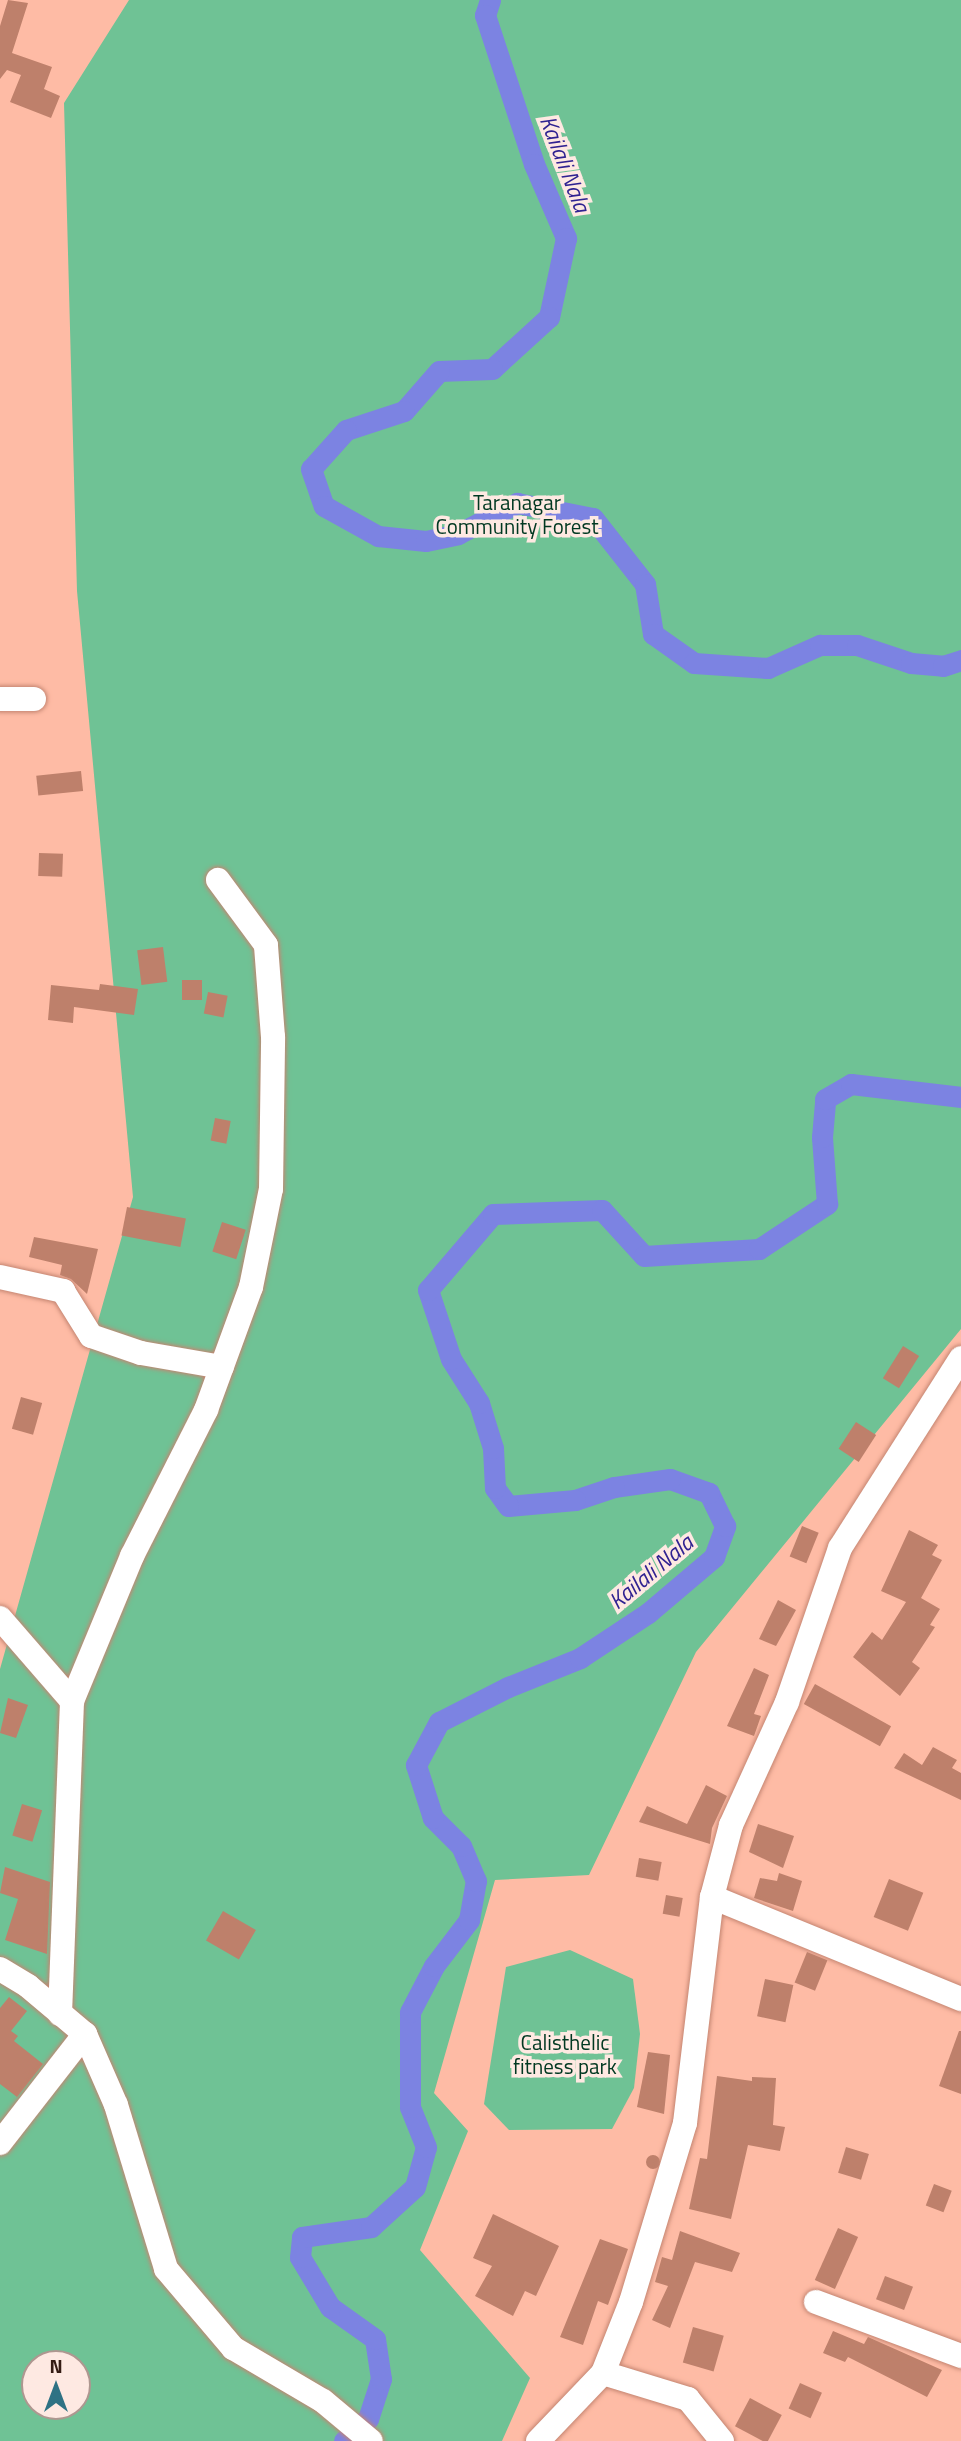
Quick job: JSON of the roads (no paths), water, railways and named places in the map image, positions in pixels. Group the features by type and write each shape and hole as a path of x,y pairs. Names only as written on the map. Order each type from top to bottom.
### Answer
{"street":[{"path":"0,699 34,699"},
{"path":"60,2014 72,1701 132,1556 206,1410 251,1287 271,1189 273,1037 265,945 218,880"},
{"path":"0,1276 63,1291 91,1336 141,1353 222,1367"},
{"path":"538,2441 603,2372 631,2302 685,2123 712,1897 731,1825 787,1702 840,1548 961,1358"},
{"path":"0,1618 72,1701"},
{"path":"712,1897 961,1999"},
{"path":"0,1969 28,1986 85,2034 116,2105 166,2269 233,2348 323,2402 371,2441"},
{"path":"0,2143 85,2034"},
{"path":"816,2302 961,2356"},
{"path":"603,2372 688,2399 722,2441"}],"waterway":[{"name":"Kailali Nala","path":"490,0 485,15 534,164 566,238 549,317 492,369 439,371 404,411 346,430 311,469 324,506 378,536 426,541 458,534 517,503 593,518 645,584 653,634 694,663 768,668 820,645 857,645 911,663 943,666 961,660"},
{"name":"Kailali Nala","path":"344,2441 368,2419 381,2379 375,2339 330,2307 300,2257 302,2237 371,2227 415,2187 426,2147 410,2107 410,2012 434,1966 469,1920 476,1881 461,1846 433,1818 416,1765 439,1722 508,1687 580,1658 648,1613 714,1557 725,1526 709,1493 670,1479 614,1487 575,1500 508,1506 495,1488 493,1448 479,1403 451,1359 428,1290 493,1214 602,1210 644,1256 759,1249 827,1204 822,1137 825,1099 851,1084 961,1097"}],"park label":[{"name":"Taranagar Community Forest","path":"517,514"},
{"name":"Calisthelic fitness park","path":"565,2054"}]}
